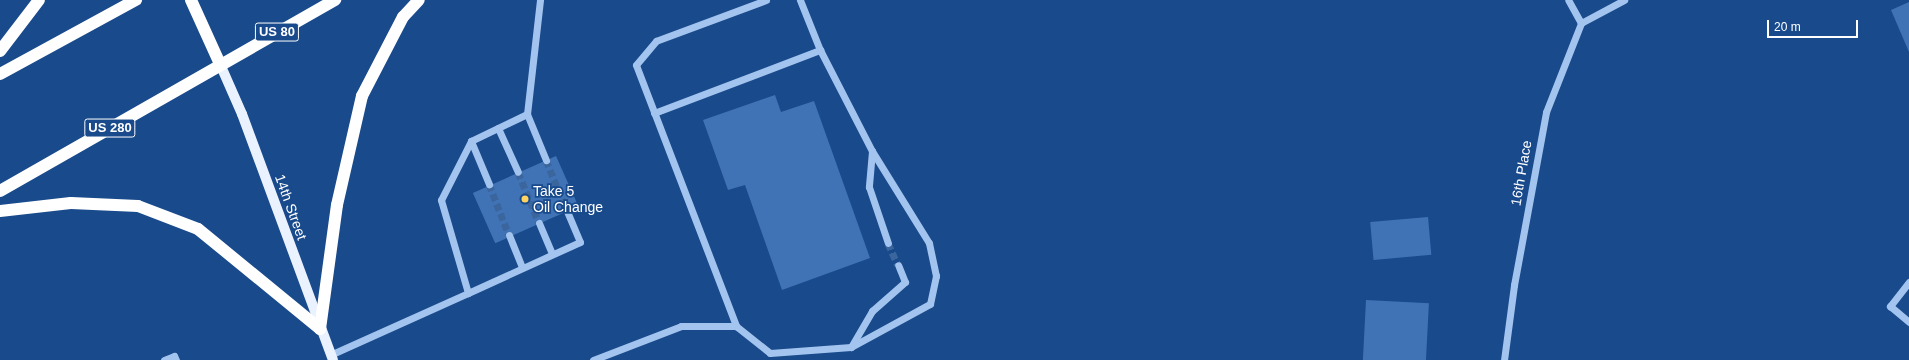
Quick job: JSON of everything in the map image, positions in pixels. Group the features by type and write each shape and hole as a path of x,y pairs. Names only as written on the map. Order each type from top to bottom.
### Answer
{"highway":[{"path":"0,52 39,0"},
{"path":"0,74 136,0"},
{"path":"191,0 220,64"},
{"name":"US 80","path":"220,64 335,0"},
{"path":"320,329 337,205 362,96 403,18 419,0"},
{"name":"US 280","path":"0,191 220,64"},
{"path":"0,212 71,203 138,206 198,229 320,329"}],"main road":[{"name":"14th Street","path":"220,64 242,114 331,357"}],"street":[{"path":"540,0 527,114 546,160"},
{"path":"766,0 656,42 636,65 736,326 770,352 851,348 930,304 936,276 929,243 872,151 820,50 800,0"},
{"path":"1568,0 1581,23 1624,0"},
{"name":"16th Place","path":"1504,360 1514,285 1546,112 1581,23"},
{"path":"654,113 820,50"},
{"path":"468,293 441,200 471,141 527,114"},
{"path":"498,128 518,172"},
{"path":"471,141 489,184"},
{"path":"872,151 869,187 888,243"},
{"path":"331,357 552,253 580,242 567,211"},
{"path":"539,223 552,253"},
{"path":"509,235 522,267"},
{"path":"851,348 872,311 905,282 898,265"},
{"path":"1909,282 1890,306 1909,322"},
{"path":"593,360 681,326 736,326"},
{"path":"164,360 174,356 176,360"}],"building":[{"path":"1909,2 1909,52 1891,10"},
{"path":"775,95 781,112 814,101 870,258 782,290 745,185 728,190 703,120"},
{"name":"Take 5 Oil Change","path":"556,156 578,206 495,243 473,193"},
{"path":"1428,217 1431,255 1374,260 1370,222"},
{"path":"1366,300 1429,303 1426,360 1363,360"}],"tunnel":[{"path":"546,160 567,211"},
{"path":"518,172 539,223"},
{"path":"489,184 509,235"},
{"path":"888,243 898,265"}],"place":[{"name":"Take 5 Oil Change","path":"525,199"}]}
